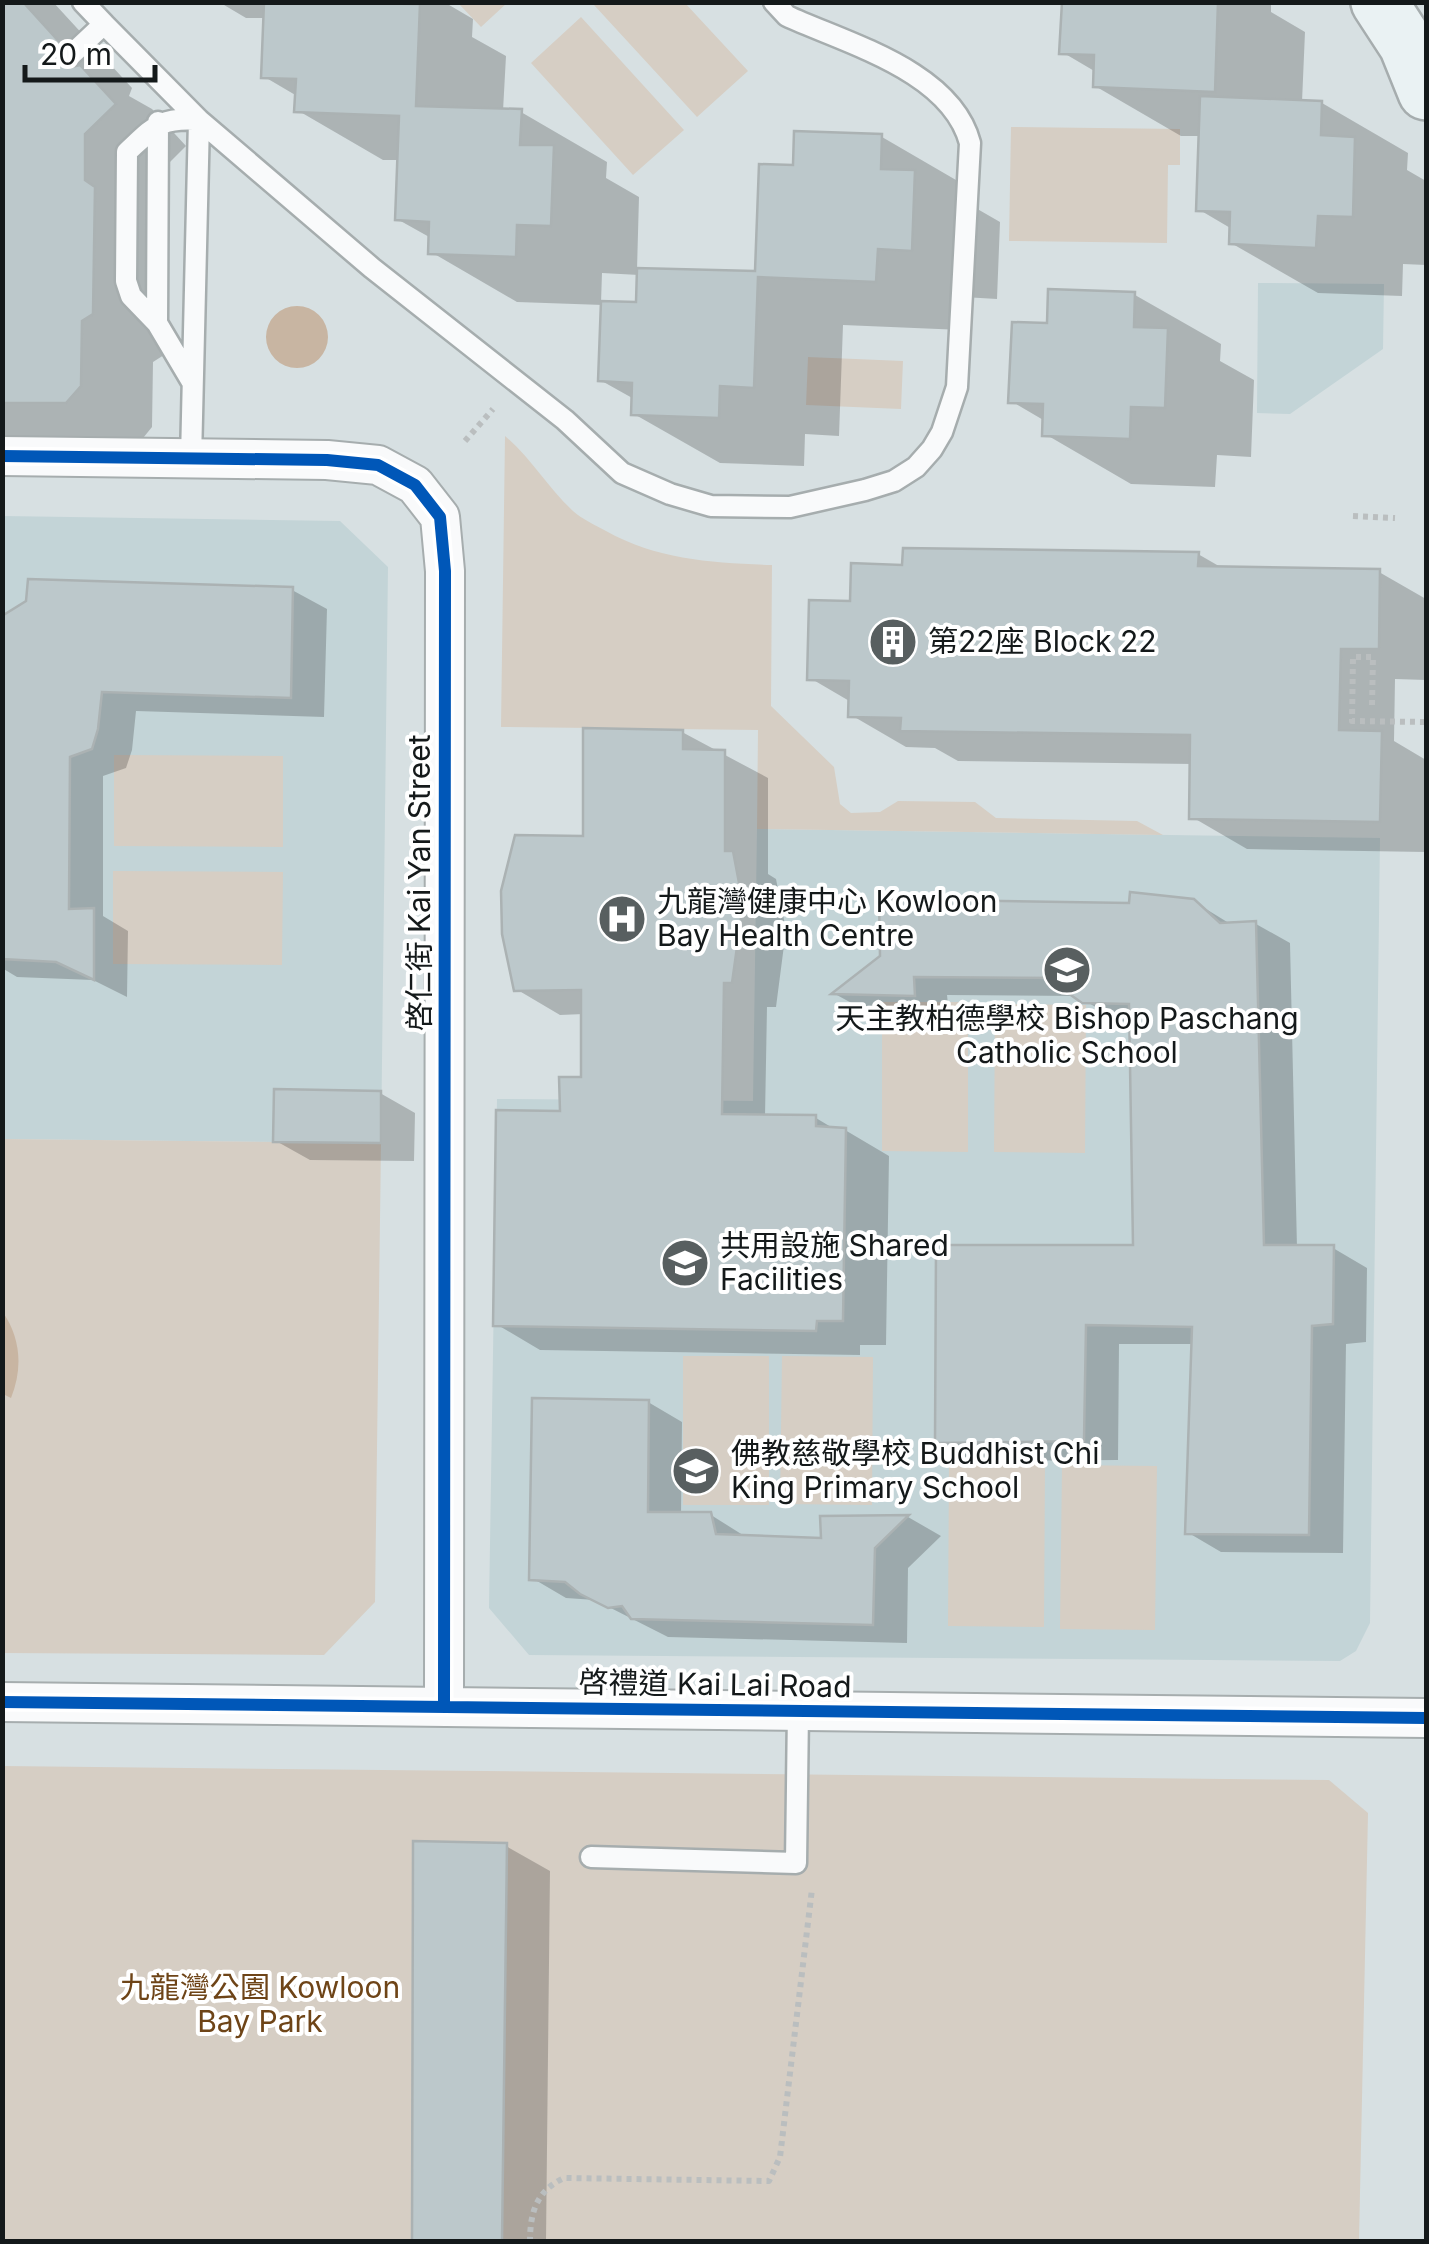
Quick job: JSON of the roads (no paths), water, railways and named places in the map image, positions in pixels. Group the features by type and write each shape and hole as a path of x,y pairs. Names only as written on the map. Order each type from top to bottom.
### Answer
{"street":[{"path":"1379,2 1407,46 1426,92"},
{"name":"啓仁街 Kai Yan Street","path":"2,456 327,460 378,465 415,485 440,518 445,570 444,1707"},
{"name":"啓禮道 Kai Lai Road","path":"2,1702 1426,1718"}],"lane":[{"path":"83,2 199,120 372,268 565,420 622,473 710,506 790,506 894,482 916,467 942,432 956,386 970,143 965,124 945,98 917,74 787,16 774,2"},
{"path":"71,55 104,24"},
{"path":"192,383 156,323 131,296 126,281 127,152 158,122 176,118 199,120"},
{"path":"191,459 199,120"},
{"path":"156,323 158,122"},
{"path":"592,1857 796,1864 798,1711"}],"place":[{"name":"第22座 Block 22","path":"893,642"},
{"name":"九龍灣健康中心 Kowloon Bay Health Centre","path":"622,919"},
{"name":"天主教柏德學校 Bishop Paschang Catholic School","path":"1067,970"},
{"name":"共用設施 Shared Facilities","path":"685,1263"},
{"name":"佛教慈敬學校 Buddhist Chi King Primary School","path":"696,1471"}],"park label":[{"name":"九龍灣公園 Kowloon Bay Park","path":"260,2005"}]}
